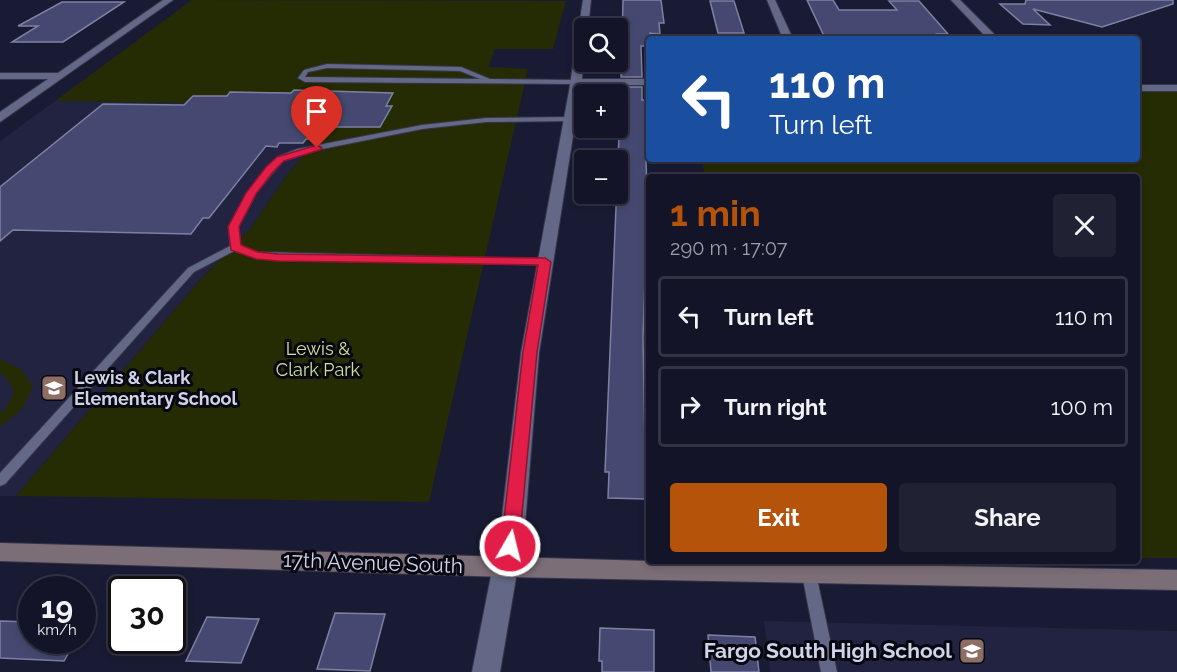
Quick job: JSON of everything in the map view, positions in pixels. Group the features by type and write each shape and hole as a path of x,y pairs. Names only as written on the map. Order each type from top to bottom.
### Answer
{"street":[{"path":"0,118 169,0"},
{"path":"486,672 513,525 530,352 570,119 586,0"},
{"path":"771,0 787,36"},
{"path":"956,0 991,36"},
{"path":"0,76 59,76"},
{"path":"575,82 646,82"},
{"path":"1140,88 1177,88"},
{"name":"17th Avenue South","path":"0,552 506,567 1177,580"}],"lane":[{"path":"487,80 460,69 327,66 306,70 301,78 305,80 575,82"},
{"path":"235,247 233,227 251,193 280,159 300,152 422,127 486,120 570,119"},
{"path":"0,481 190,270 235,247 256,255 278,257 545,262"},
{"path":"809,574 829,672"}],"shaded area":[{"name":"Lewis & Clark Elementary School","path":"55,101 187,103 214,140 324,142 310,149 289,172 250,229 200,280 16,496 0,496 0,141"},
{"name":"Fargo South High School","path":"764,621 1177,631 1177,672 770,672"}],"green space":[{"name":"Lewis & Clark Park","path":"192,0 566,1 553,49 495,49 488,67 528,69 429,502 16,496 200,280 250,229 289,172 310,149 322,143 304,142 306,139 315,139 320,132 318,127 380,127 391,107 382,106 384,102 389,102 392,93 294,90 291,93 226,98 193,96 187,103 55,101"},
{"path":"1140,91 1177,91 1177,558 1140,558 1140,174 704,174 702,162 1140,162"},
{"path":"0,359 22,370 33,387 22,409 0,427 0,413 6,408 14,391 6,377 0,374"}],"building":[{"path":"623,0 661,0 664,23 659,23 660,34 650,33 650,36 646,36 646,46 641,46 642,77 621,77 621,72 628,72 628,18 623,18"},
{"path":"807,0 833,0 839,10 897,10 889,1 919,1 948,34 937,34 939,36 824,36"},
{"path":"1026,0 1173,0 1173,4 1102,27 1033,9 1050,25 1023,24 1000,4 1025,4"},
{"path":"710,1 734,1 744,33 718,33"},
{"path":"62,2 124,2 63,42 12,42 38,26 18,26"},
{"path":"628,87 642,87 642,100 646,100 646,279 643,338 646,499 608,498 609,472 605,472 616,204 628,204 628,150 618,150 619,138 628,138"},
{"path":"294,90 393,93 386,106 392,106 380,127 323,127 315,139 306,139 303,143 279,143 277,147 266,146 209,218 203,218 191,234 13,230 0,241 0,187 103,104 184,105 193,96 227,96 230,92 291,93"},
{"path":"335,613 385,614 370,671 317,669"},
{"path":"207,617 259,619 241,663 186,661"},
{"path":"0,621 18,622 18,654 68,654 64,661 0,658"},
{"path":"600,628 654,630 654,672 602,672 602,661 599,661"},
{"path":"708,635 755,637 759,672 711,672"}],"place":[{"name":"Lewis & Clark Elementary School","path":"54,388"},
{"name":"Fargo South High School","path":"972,651"}],"route":[{"path":"317,148 280,159 270,169 251,193 233,227 235,247 256,255 278,257 545,262 530,352 510,546"}]}
